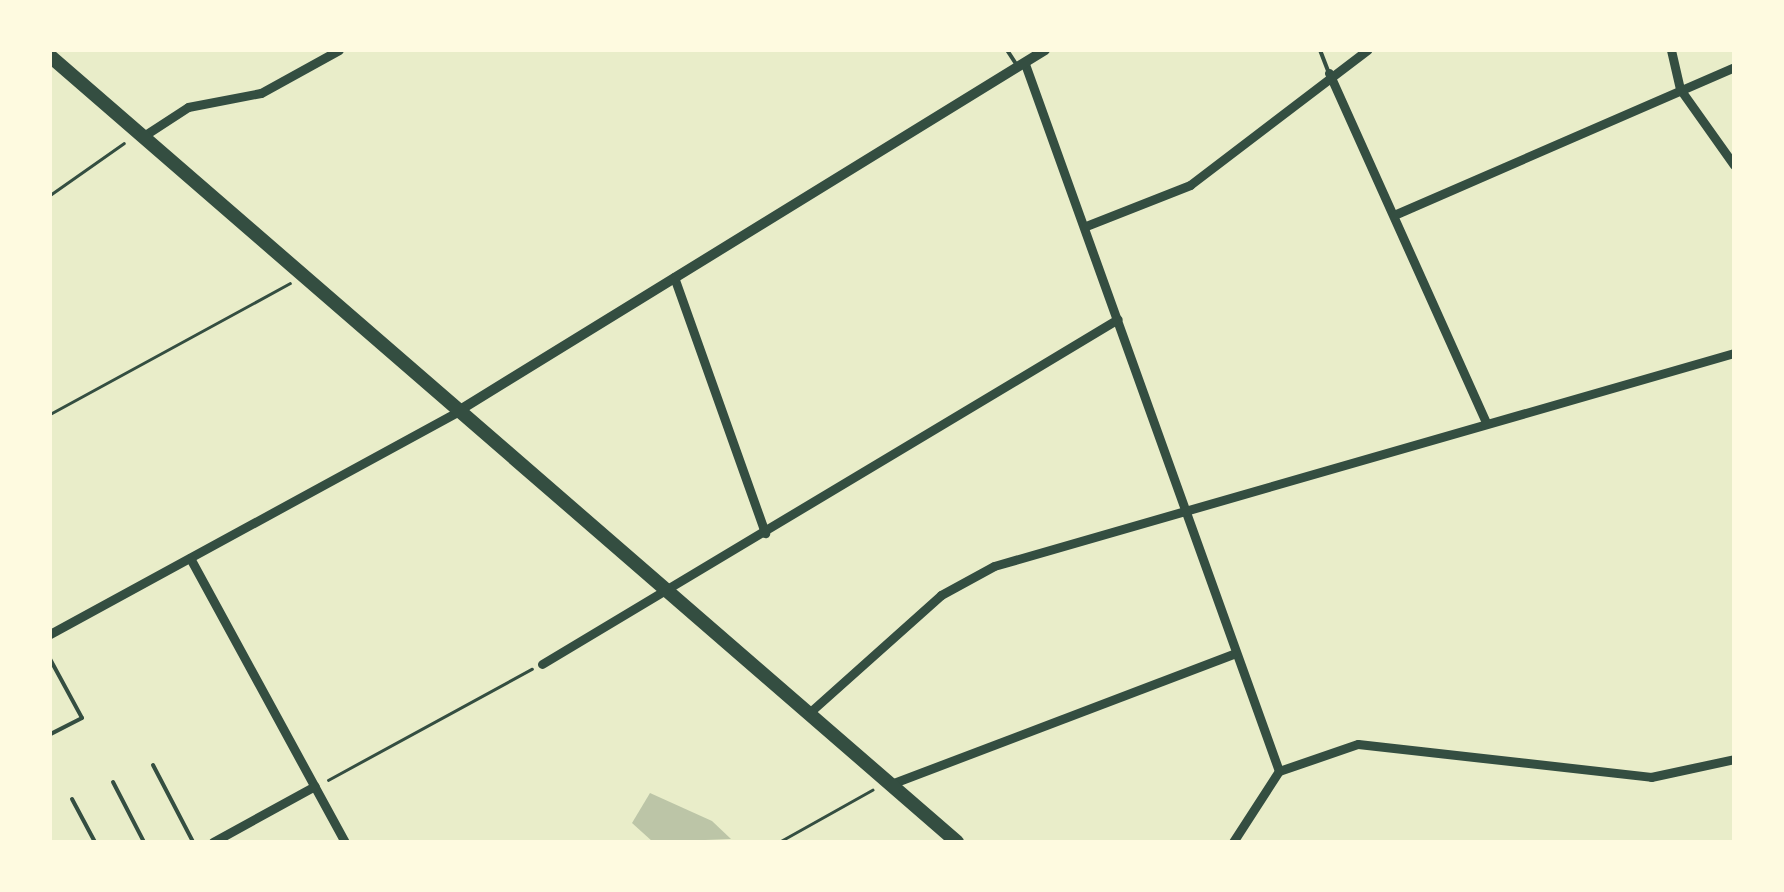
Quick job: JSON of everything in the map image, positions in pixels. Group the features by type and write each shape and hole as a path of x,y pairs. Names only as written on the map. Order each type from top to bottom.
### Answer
{"highway":[{"path":"50,56 957,842"}],"street":[{"path":"140,135 188,107 261,93 340,50"},
{"path":"50,634 460,410 1045,50"},
{"path":"1086,226 1190,185 1329,73 1366,50"},
{"path":"1671,50 1680,89 1734,166"},
{"path":"1022,66 1086,226 1233,654 1279,772"},
{"path":"1394,215 1734,67"},
{"path":"1329,73 1486,424"},
{"path":"674,277 766,533"},
{"path":"542,664 766,533 969,400 1118,320"},
{"path":"809,713 941,594 981,573 1185,510 1734,353"},
{"path":"190,558 344,842"},
{"path":"886,780 1233,654"},
{"path":"1232,842 1279,772 1382,743 1486,764 1651,777 1734,759"},
{"path":"212,842 315,786"}],"lane":[{"path":"1008,50 1022,66"},
{"path":"1320,50 1329,73"},
{"path":"50,659 82,718 50,734"},
{"path":"153,764 192,842"},
{"path":"113,782 144,842"},
{"path":"72,799 95,842"}],"path":[{"path":"50,195 140,135"},
{"path":"50,414 304,275"},
{"path":"315,786 542,664"},
{"path":"778,842 886,780"}],"building":[{"path":"650,793 712,821 731,839 653,842 632,823"}]}
